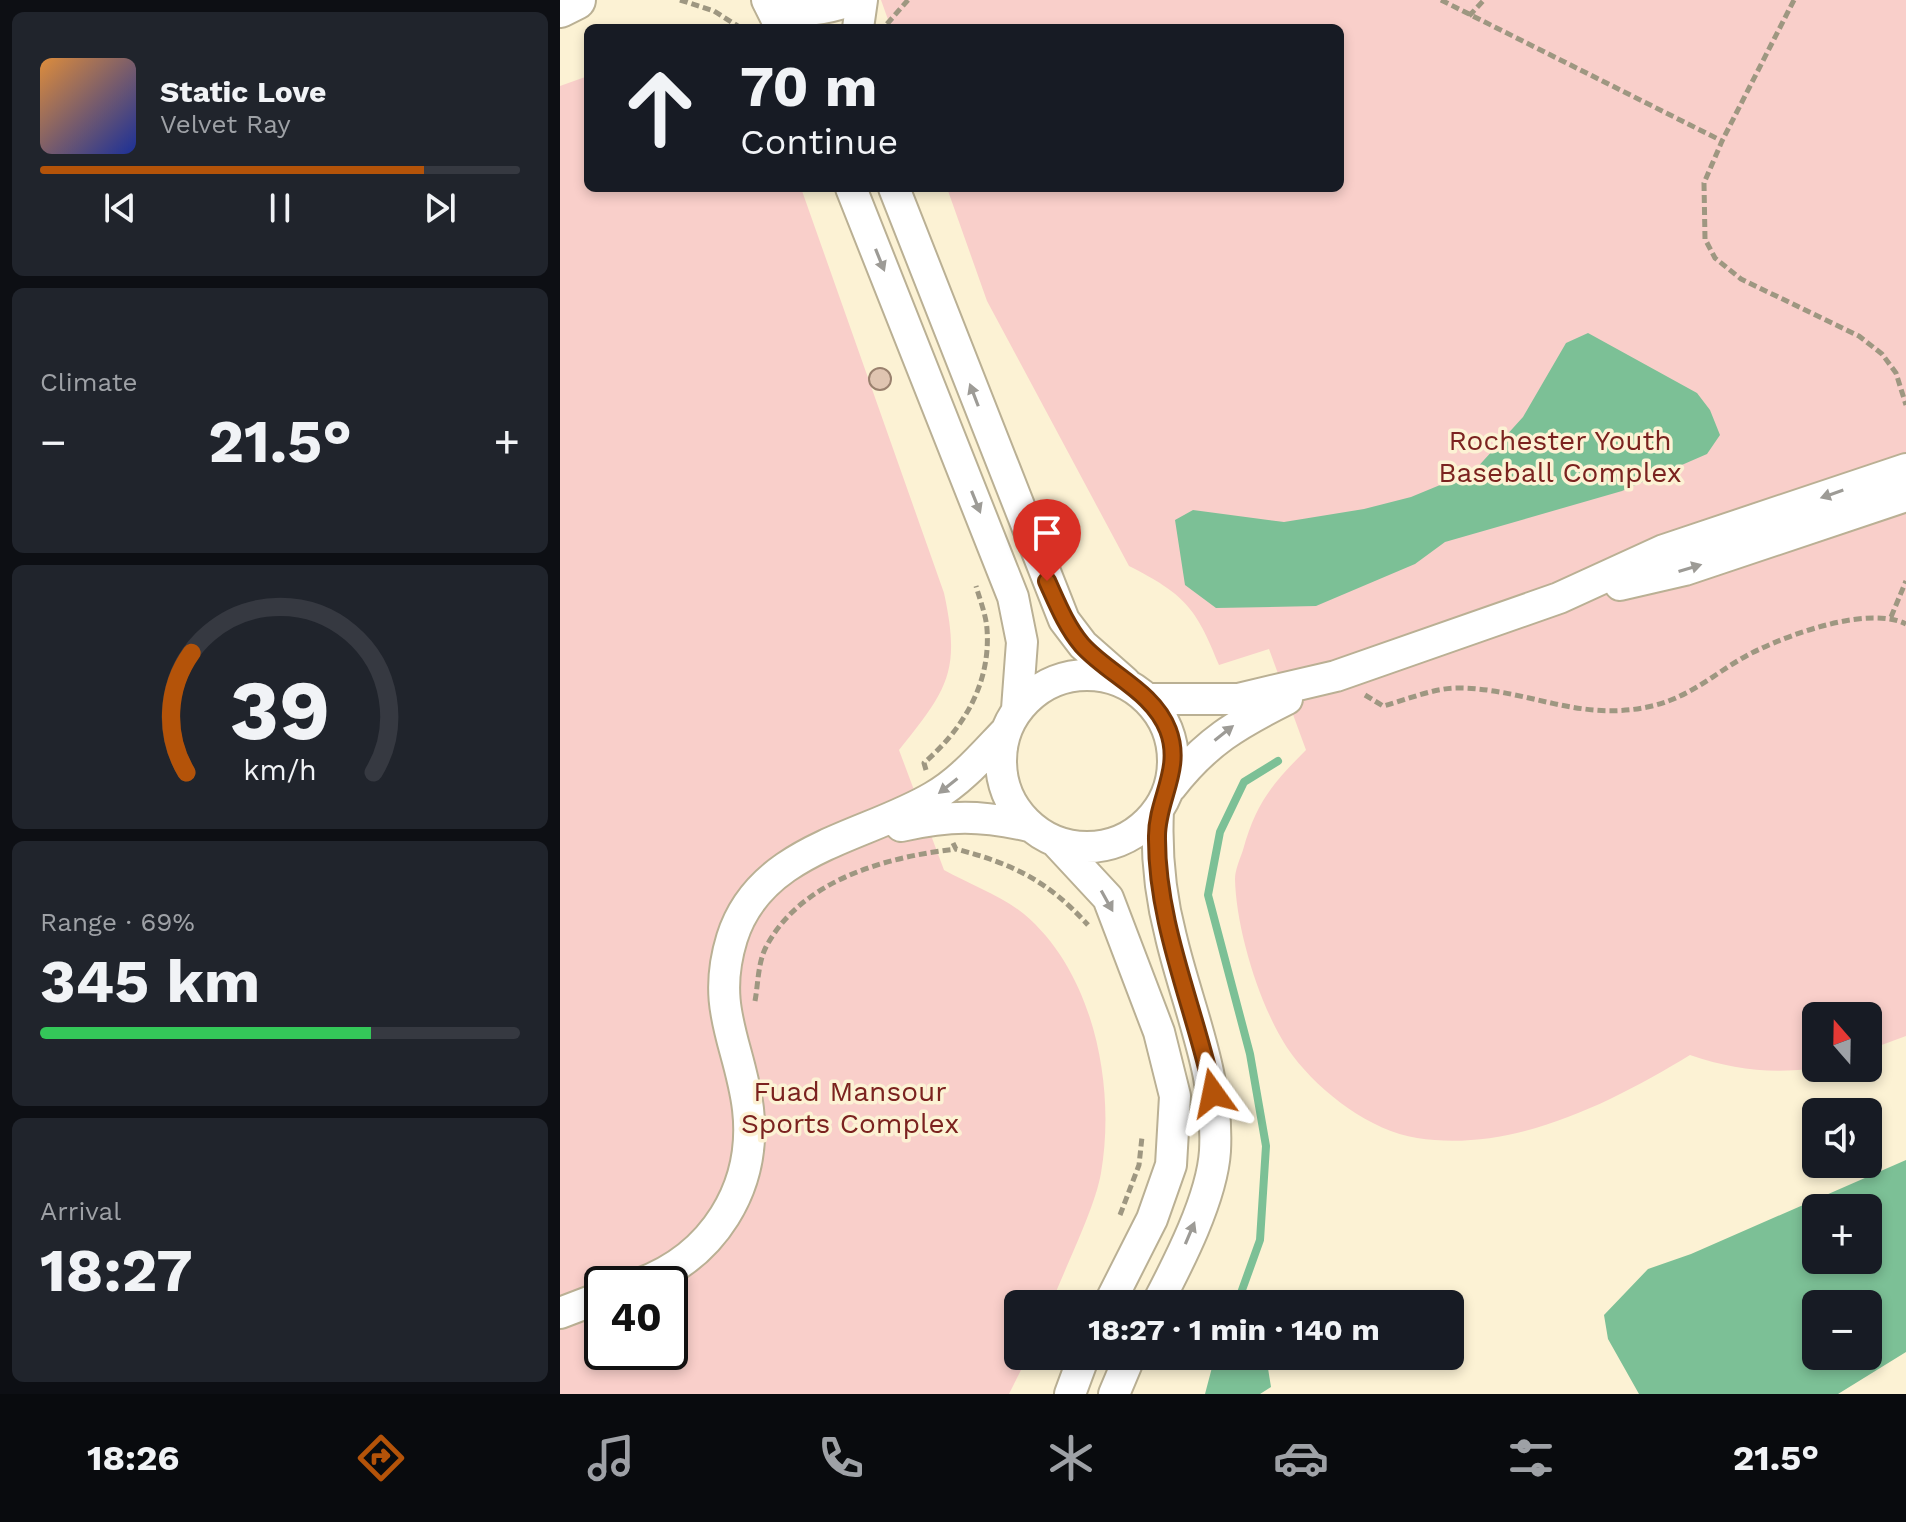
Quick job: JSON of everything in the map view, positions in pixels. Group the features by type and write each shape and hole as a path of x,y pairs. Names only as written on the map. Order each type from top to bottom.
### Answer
{"main road":[{"path":"560,8 576,0"},
{"path":"770,0 804,6 839,0"}],"street":[{"path":"770,0 779,24"},
{"path":"859,24 862,0"},
{"path":"853,192 1013,597 1022,642 1011,720 1000,766 1002,781 1015,811 1029,826 1056,842 1108,898 1159,1032 1175,1096 1171,1165 1152,1219 1116,1290"},
{"path":"896,192 1064,620 1083,645 1136,690 1167,727 1172,744 1164,799 1160,882 1171,938 1201,1036 1213,1093 1215,1153 1200,1210 1163,1290"},
{"path":"938,807 1040,688 1066,677 1095,674 1136,690 1238,699 1336,676 1559,598 1664,550 1906,469"},
{"path":"1559,598 1685,570 1906,496"},
{"path":"1056,842 1089,848 1120,841 1137,832 1193,759 1232,726 1336,676"},
{"path":"679,1266 701,1249 720,1226 739,1190 749,1147 748,1108 724,1013 723,974 733,935 752,901 784,867 829,841 938,807 1029,826"},
{"path":"560,1313 584,1304"},
{"path":"1070,1394 1079,1370"},
{"path":"1114,1394 1124,1370"}],"path":[{"path":"680,0 714,11 735,24"},
{"path":"887,24 908,0"},
{"path":"1441,0 1722,141"},
{"path":"1469,16 1484,0"},
{"path":"1794,0 1704,183 1705,239 1715,258 1741,279 1859,336 1882,354 1896,373 1906,405"},
{"path":"1891,617 1906,581"},
{"path":"956,849 924,763 948,742 973,706 983,672 987,629 975,583"},
{"path":"1336,676 1383,706 1455,687 1489,690 1558,707 1611,712 1652,706 1688,695 1758,649 1824,625 1891,617 1906,624"},
{"path":"753,1009 765,948 798,904 871,866 956,849 1005,862 1034,877 1067,902 1089,926"},
{"path":"1118,1221 1139,1165 1144,1127"}],"green space":[{"name":"Rochester Youth Baseball Complex","path":"881,0 1906,0 1906,1036 1882,1045 1882,1002 1802,1002 1802,1069 1753,1069 1690,1055 1628,1090 1560,1120 1525,1131 1453,1141 1400,1134 1365,1119 1332,1096 1304,1070 1282,1039 1253,972 1240,923 1235,879 1248,834 1260,807 1275,784 1306,750 1269,649 1219,665 1203,629 1186,604 1163,585 1129,566 987,301 948,192 1344,192 1344,24 890,24"},
{"name":"Fuad Mansour Sports Complex","path":"584,77 584,192 802,192 944,593 949,620 951,642 946,678 929,711 899,750 944,870 1015,908 1048,938 1068,967 1094,1033 1102,1068 1105,1104 1105,1139 1098,1187 1057,1290 1004,1290 1004,1370 1021,1370 1009,1394 560,1394 560,86"}],"shaded area":[{"path":"1588,333 1697,393 1710,410 1720,435 1707,454 1622,491 1445,542 1415,564 1316,606 1216,608 1185,585 1175,520 1193,510 1284,522 1364,509 1411,497 1474,471 1523,417 1566,343"},
{"path":"1906,1160 1906,1352 1882,1367 1882,1290 1802,1290 1802,1370 1877,1370 1838,1394 1639,1394 1608,1339 1604,1315 1648,1269 1691,1254 1802,1205 1802,1274 1882,1274 1882,1194 1828,1194 1865,1178 1882,1178 1882,1170"},
{"path":"1211,1370 1268,1370 1271,1387 1260,1394 1205,1394"}],"building":[{"path":"876,368 884,368 891,379 884,390 876,390 869,383 869,375"}],"waterway":[{"path":"1242,1290 1260,1240 1266,1146 1250,1054 1208,895 1220,832 1244,782 1278,761"}],"route":[{"path":"1047,581 1064,620 1083,645 1148,699 1167,727 1174,758 1169,788 1158,810 1160,882 1171,938 1201,1036 1213,1093"}]}
